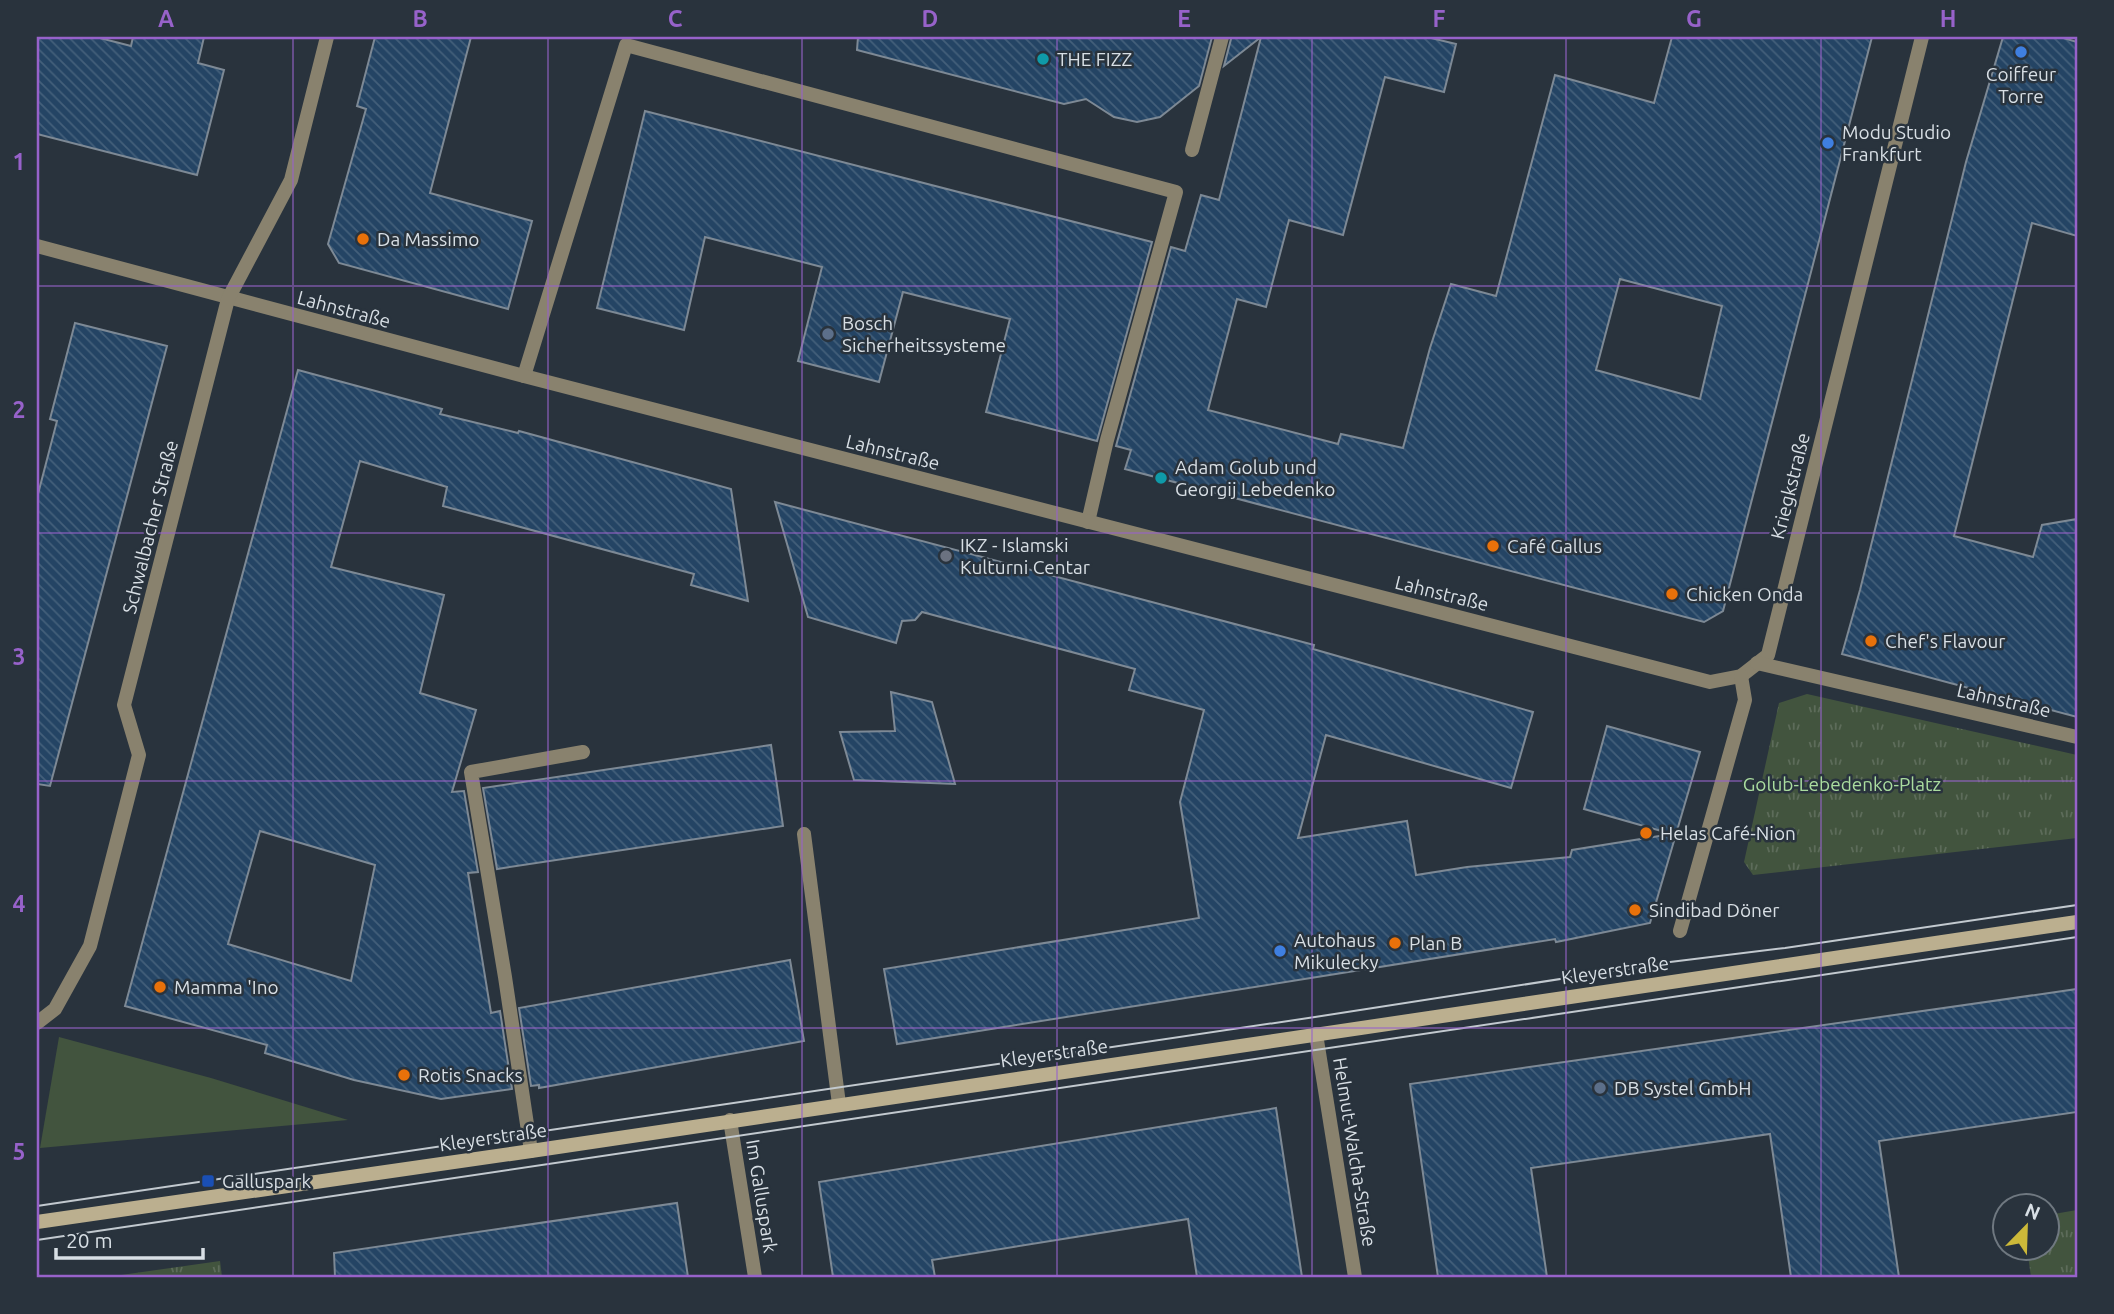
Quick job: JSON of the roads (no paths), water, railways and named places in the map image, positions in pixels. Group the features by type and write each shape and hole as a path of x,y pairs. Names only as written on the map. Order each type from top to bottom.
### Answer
{"street":[{"name":"Schwalbacher Straße","path":"37,1023 55,1009 90,946 139,755 124,705 228,299 291,180 327,37"},
{"path":"1192,150 1222,37"},
{"name":"Kriegkstraße","path":"1741,676 1768,655 1922,37"},
{"path":"524,376 626,46 1177,192 1107,440 1088,522"},
{"name":"Lahnstraße","path":"37,246 228,299 1710,682 1741,676"},
{"name":"Lahnstraße","path":"1758,663 2077,737"},
{"path":"1680,930 1745,700 1741,676"},
{"path":"531,1151 471,772 583,752"},
{"path":"804,834 839,1104"},
{"name":"Kleyerstraße","path":"37,1222 2077,922"},
{"name":"Helmut-Walcha-Straße","path":"1316,1034 1355,1277"},
{"name":"Im Galluspark","path":"730,1120 755,1277"}],"tram line":[{"path":"37,1206 1670,962 2077,905"},
{"path":"37,1240 2077,937"}],"place":[{"name":"Coiffeur Torre","path":"2021,52"},
{"name":"THE FIZZ","path":"1043,59"},
{"name":"Modu Studio Frankfurt","path":"1828,143"},
{"name":"Da Massimo","path":"363,239"},
{"name":"Bosch Sicherheitssysteme","path":"828,334"},
{"name":"Adam Golub und Georgij Lebedenko","path":"1161,478"},
{"name":"Café Gallus","path":"1493,546"},
{"name":"IKZ - Islamski Kulturni Centar","path":"946,556"},
{"name":"Chicken Onda","path":"1672,594"},
{"name":"Chef's Flavour","path":"1871,641"},
{"name":"Helas Café-Nion","path":"1646,833"},
{"name":"Sindibad Döner","path":"1635,910"},
{"name":"Plan B","path":"1395,943"},
{"name":"Autohaus Mikulecky","path":"1280,951"},
{"name":"Mamma 'Ino","path":"160,987"},
{"name":"Rotis Snacks","path":"404,1075"},
{"name":"DB Systel GmbH","path":"1600,1088"},
{"name":"Galluspark","path":"208,1181"}],"park label":[{"name":"Golub-Lebedenko-Platz","path":"1842,784"}]}
